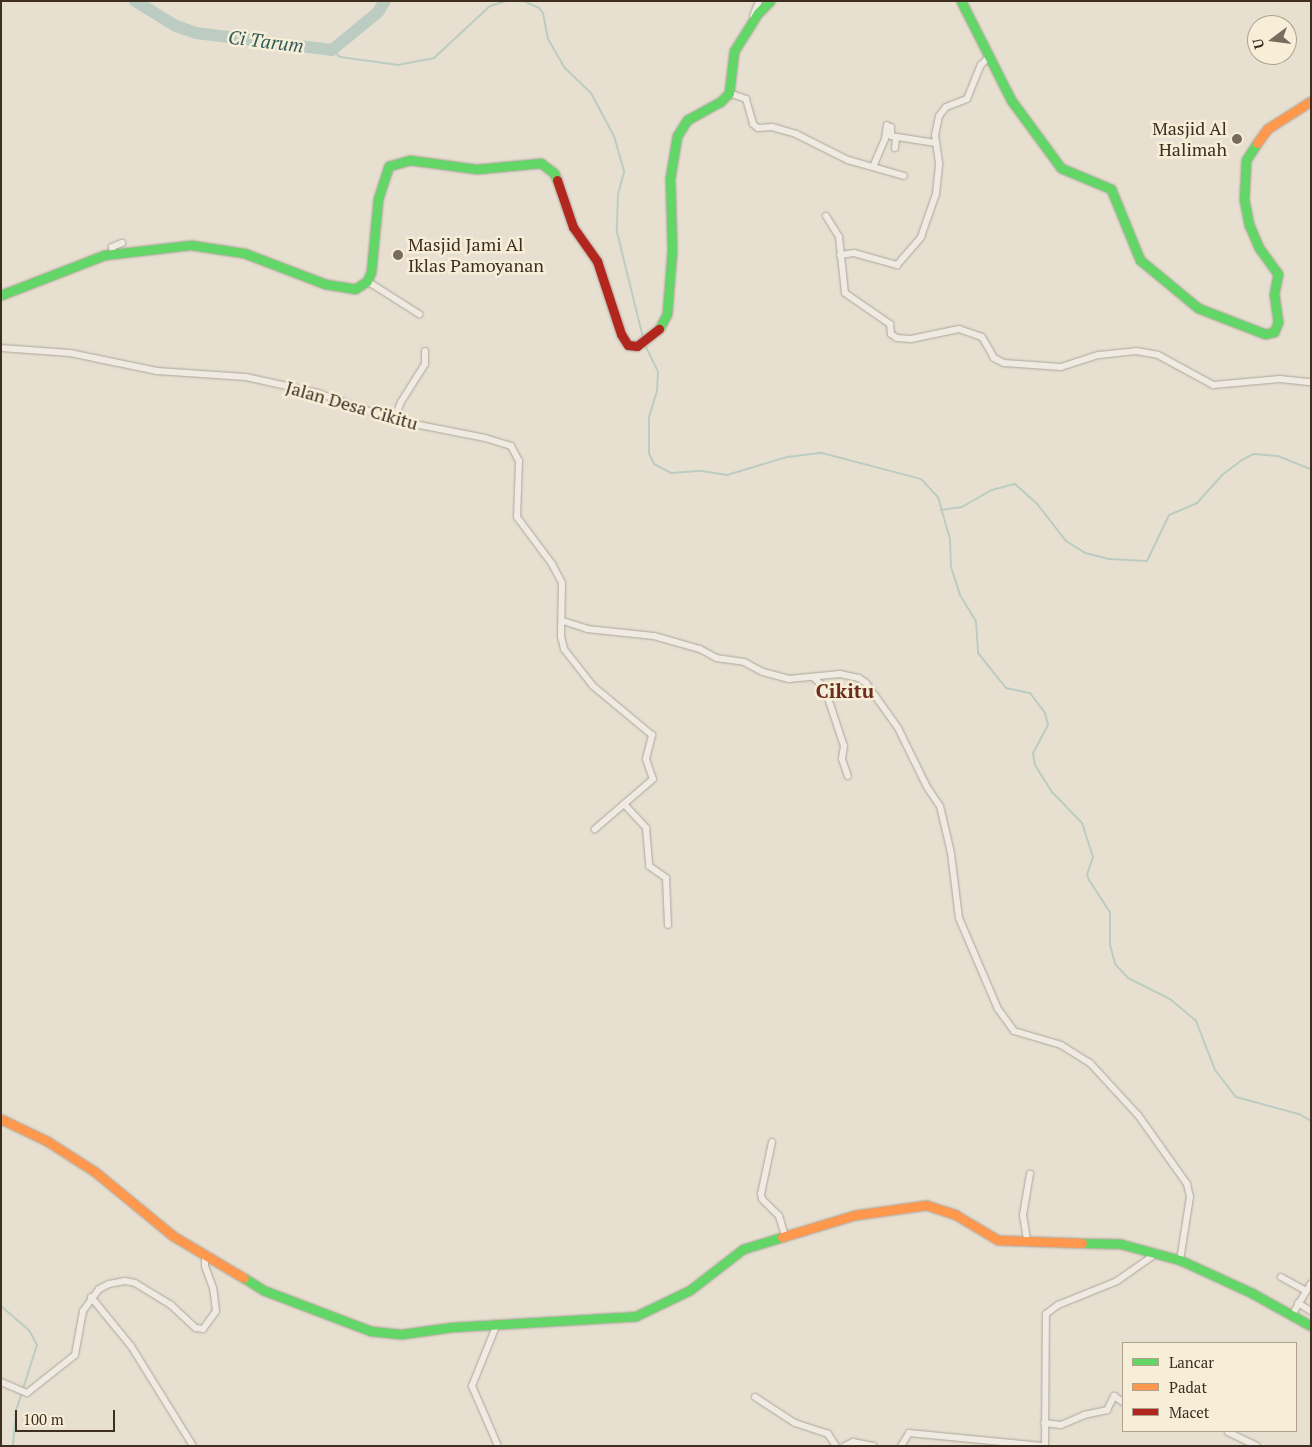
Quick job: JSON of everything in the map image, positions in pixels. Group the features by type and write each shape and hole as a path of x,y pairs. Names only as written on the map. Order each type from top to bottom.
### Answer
{"main road":[{"path":"1,295 113,254 202,246 244,254 336,287 355,289 367,281 371,272 379,191 389,166 410,160 477,169 545,164 558,178 573,227 597,261 621,334 628,345 637,346 662,328 666,314 671,271 669,192 673,149 687,120 720,102 729,93 734,51 752,22 770,1"},
{"path":"961,1 1011,100 1061,168 1110,189 1132,248 1140,260 1198,308 1265,334 1274,332 1278,322 1274,294 1278,274 1276,268 1259,248 1248,225 1244,200 1246,160 1267,129 1311,101"},
{"path":"1,1118 48,1141 94,1171 153,1221 205,1256 263,1290 371,1331 402,1334 497,1324 636,1316 690,1290 743,1249 855,1215 926,1205 956,1215 998,1240 1121,1244 1180,1260 1311,1326"}],"street":[{"path":"752,22 759,1"},
{"path":"840,255 854,253 897,265 921,237 932,215 938,177 935,143 939,116 946,108 966,99 982,65 989,57"},
{"path":"729,93 746,99 755,126 772,127 796,134 840,157 904,176"},
{"path":"873,167 889,126 891,136 896,138 935,143"},
{"path":"880,146 892,148 896,138"},
{"path":"826,216 836,229 845,293 890,324 891,334 897,338 911,339 959,329 982,338 994,358 1004,363 1061,367 1099,355 1136,351 1158,355 1213,385 1280,379 1311,382"},
{"path":"113,254 112,247 122,243"},
{"path":"367,281 419,314"},
{"name":"Jalan Desa Cikitu","path":"1,348 70,353 157,371 246,377 318,393 394,420 485,438 516,450 519,461 517,516 558,574 563,592 563,621"},
{"path":"394,420 401,402 425,364 425,351"},
{"path":"595,829 653,779 646,758 652,735 593,686 564,650 561,636 563,621 588,629 670,640 700,649 716,658 744,662 763,672 789,679 840,674 859,678 875,694 898,728 927,788 940,806 951,853 959,918 991,996 1009,1025 1014,1031 1061,1045 1090,1063 1138,1116 1187,1184 1190,1197 1180,1260"},
{"path":"814,678 824,686 844,746 842,759 848,776"},
{"path":"624,804 646,828 649,866 666,878 668,925"},
{"path":"772,1142 761,1194 762,1199 779,1216 785,1236"},
{"path":"1027,1240 1023,1215 1030,1174"},
{"path":"901,1446 908,1433 1043,1446 1046,1314 1058,1305 1117,1281 1157,1253"},
{"path":"1,1382 27,1393 75,1355 79,1323 91,1297 109,1284 125,1280 135,1283 171,1305 196,1328 203,1328 216,1311 205,1256"},
{"path":"1282,1278 1306,1291"},
{"path":"1292,1315 1311,1283"},
{"path":"91,1297 131,1346 192,1446"},
{"path":"1298,1303 1311,1311"},
{"path":"497,1324 472,1386 498,1446"},
{"path":"1044,1423 1061,1425 1084,1415 1107,1410 1114,1396 1122,1401"},
{"path":"756,1397 795,1423 828,1434 836,1446"},
{"path":"1228,1432 1257,1446"},
{"path":"845,1446 853,1442 874,1446"}],"waterway":[{"name":"Ci Tarum","path":"135,1 176,26 196,33 332,50 378,12 385,1"},
{"path":"332,50 340,57 398,65 434,58 490,6 506,1"},
{"path":"524,1 539,8 543,13 548,39 565,68 591,93 614,136 624,172 618,195 617,232 643,338"},
{"path":"645,345 658,372 657,391 649,417 649,453 654,464 671,473 702,471 727,475 787,457 822,453 921,479 938,497 950,539 951,567 960,595 976,622 978,653 1006,688 1030,693 1045,713 1048,725 1033,753 1035,765 1052,792 1082,823 1093,857 1087,874 1110,912 1110,945 1115,964 1128,978 1170,999 1196,1021 1215,1070 1236,1097 1299,1114 1311,1121"},
{"path":"941,510 962,507 992,490 1015,484 1038,505 1066,541 1085,553 1109,559 1147,561 1169,515 1197,503 1222,475 1242,460 1254,454 1278,456 1311,469"},
{"path":"1,1306 29,1330 37,1345 16,1411 13,1446"}],"traffic: fast":[{"path":"659,329 667,314 672,250 670,178 677,136 687,120 720,102 729,93 734,51 758,13 770,1"},
{"path":"961,1 1011,100 1061,168 1111,189 1140,260 1198,308 1265,334 1274,332 1278,322 1274,294 1278,274 1259,248 1249,225 1244,200 1246,160 1257,143"},
{"path":"1,295 104,255 191,245 244,253 325,284 355,289 367,281 371,272 378,199 389,166 410,160 477,169 541,163 554,173 557,180"},
{"path":"244,1278 263,1290 371,1331 402,1334 453,1327 636,1316 690,1290 743,1249 782,1237"},
{"path":"1082,1243 1121,1244 1180,1260 1250,1292 1311,1326"}],"traffic: slow":[{"path":"1257,143 1267,129 1311,101"},
{"path":"1,1119 47,1141 94,1171 173,1236 244,1278"},
{"path":"782,1237 855,1215 926,1205 956,1215 998,1240 1082,1243"}],"traffic: jam":[{"path":"557,180 573,227 597,261 621,334 628,345 637,346 659,329"}],"place":[{"name":"Masjid Al Halimah","path":"1237,139"},
{"name":"Masjid Jami Al Iklas Pamoyanan","path":"398,255"}],"district":[{"name":"Cikitu","path":"845,690"}]}
